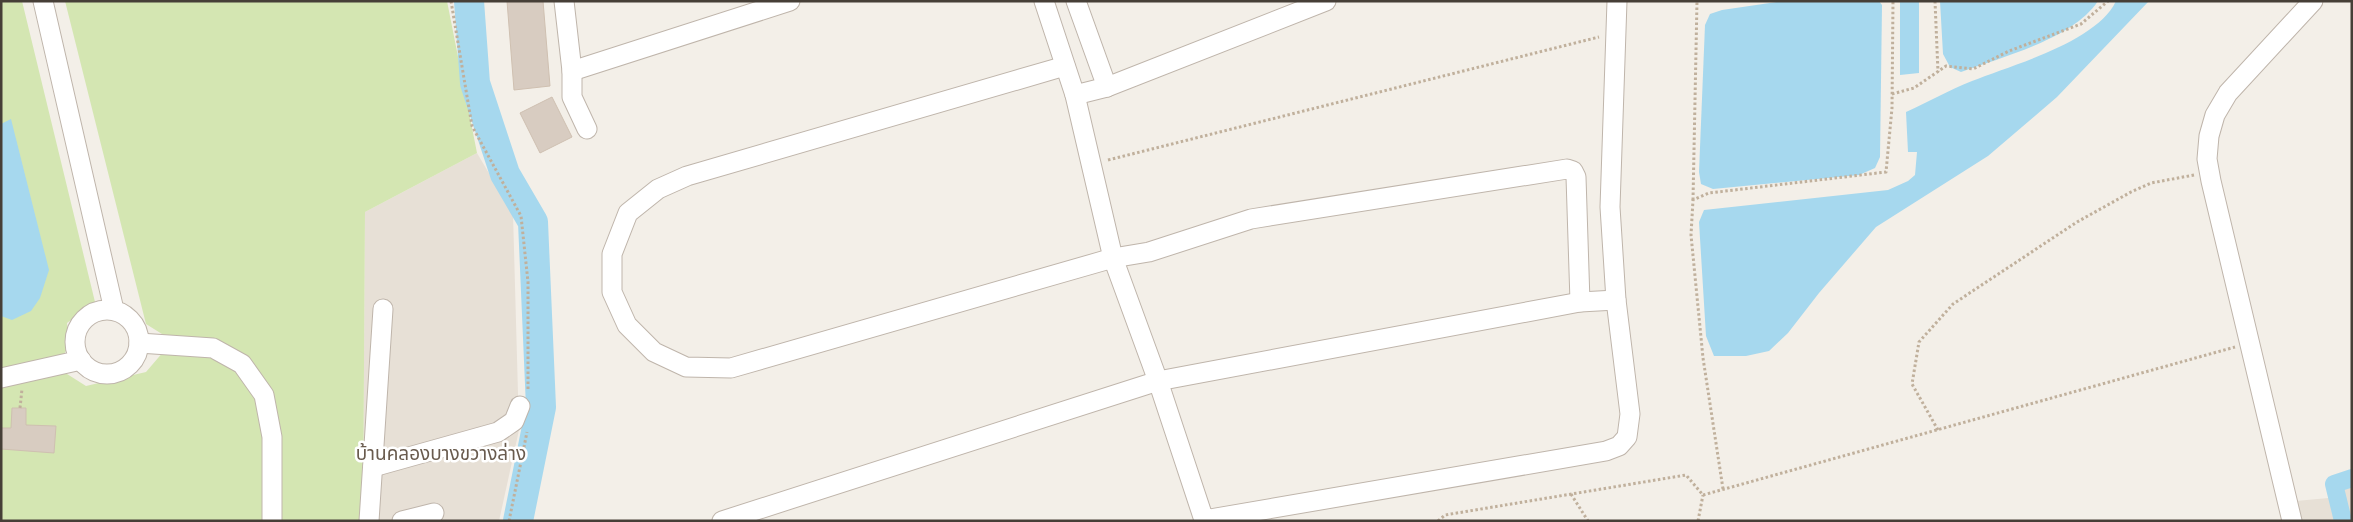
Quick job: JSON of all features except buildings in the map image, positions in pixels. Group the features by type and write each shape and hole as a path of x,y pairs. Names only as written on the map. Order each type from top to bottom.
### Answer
{"street":[{"path":"43,1 114,310"},
{"path":"564,1 572,71 572,97 587,129"},
{"path":"572,71 790,1"},
{"path":"1044,1 1075,95 1113,258 1158,381 1204,520 1606,451 1619,446 1627,437 1630,426 1630,414 1616,300 1610,207 1618,1"},
{"path":"1076,1 1107,88"},
{"path":"1075,95 1107,88 1326,1"},
{"path":"2292,521 2209,172 2208,159 2209,136 2215,115 2228,93 2313,1"},
{"path":"1066,66 687,176 658,190 628,212 612,254 612,292 627,325 654,352 686,367 731,368 1113,258 1149,252 1251,219 1567,169 1574,171 1576,177 1580,302"},
{"path":"722,521 1158,381 1580,302 1616,300"},
{"path":"369,521 383,309"},
{"path":"103,310 114,310 129,318 138,334 139,343 132,361 116,372 97,372 81,360 75,340 81,325 92,314 103,310"},
{"path":"139,343 213,348 242,364 264,395 272,437 272,521"},
{"path":"1,378 81,360"},
{"path":"373,467 498,432 514,422 524,403"},
{"path":"402,521 434,513"}],"path":[{"path":"451,1 472,126 521,216 528,282 524,403"},
{"path":"1697,1 1691,234 1702,348 1723,489"},
{"path":"1693,200 1709,193 1886,172 1892,94 1893,1"},
{"path":"1935,1 1938,72"},
{"path":"1892,94 1914,88 1946,66 1973,69 2009,51 2081,24 2108,1"},
{"path":"1091,164 1616,32"},
{"path":"1938,430 1912,384 1919,342 1953,304 2077,222 2131,192 2151,183 2209,172"},
{"path":"1703,495 2250,343"},
{"path":"509,521 527,431"},
{"path":"1438,521 1445,515 1686,475 1703,495"},
{"path":"1571,494 1588,521"},
{"path":"1698,521 1703,495"}],"shaded area":[{"path":"477,153 513,214 519,430 499,521 363,521 365,212"},
{"path":"2352,479 2352,521 2302,521 2296,501 2339,497 2336,484"}],"green space":[{"path":"1,1 22,1 95,302 67,323 69,346 56,367 86,386 146,372 170,344 178,344 146,324 65,1 447,1 477,153 365,212 363,521 1,521"}],"water":[{"path":"1784,1 1879,1 1882,5 1880,157 1875,168 1859,175 1713,189 1701,184 1699,172 1705,25 1710,14 1722,10"},
{"path":"1900,1 1919,1 1919,73 1900,75"},
{"path":"1940,1 2098,1 2087,14 2072,26 2054,36 2016,53 1961,72 1950,67 1943,54"},
{"path":"2116,1 2149,1 2057,97 1988,156 1876,227 1819,293 1788,333 1769,351 1746,356 1714,356 1706,336 1699,222 1704,210 1888,190 1908,181 1915,175 1917,152 1908,152 1906,112 1963,85 2073,40 2091,29 2106,16"},
{"path":"11,119 49,270 40,298 31,311 12,320 1,316 1,124"}],"waterway":[{"path":"469,1 475,83 505,174 533,222 541,407 518,521"},
{"path":"2343,521 2334,484 2352,478"}],"district":[{"name":"บ้านคลองบางขวางล่าง","path":"441,453"}]}
